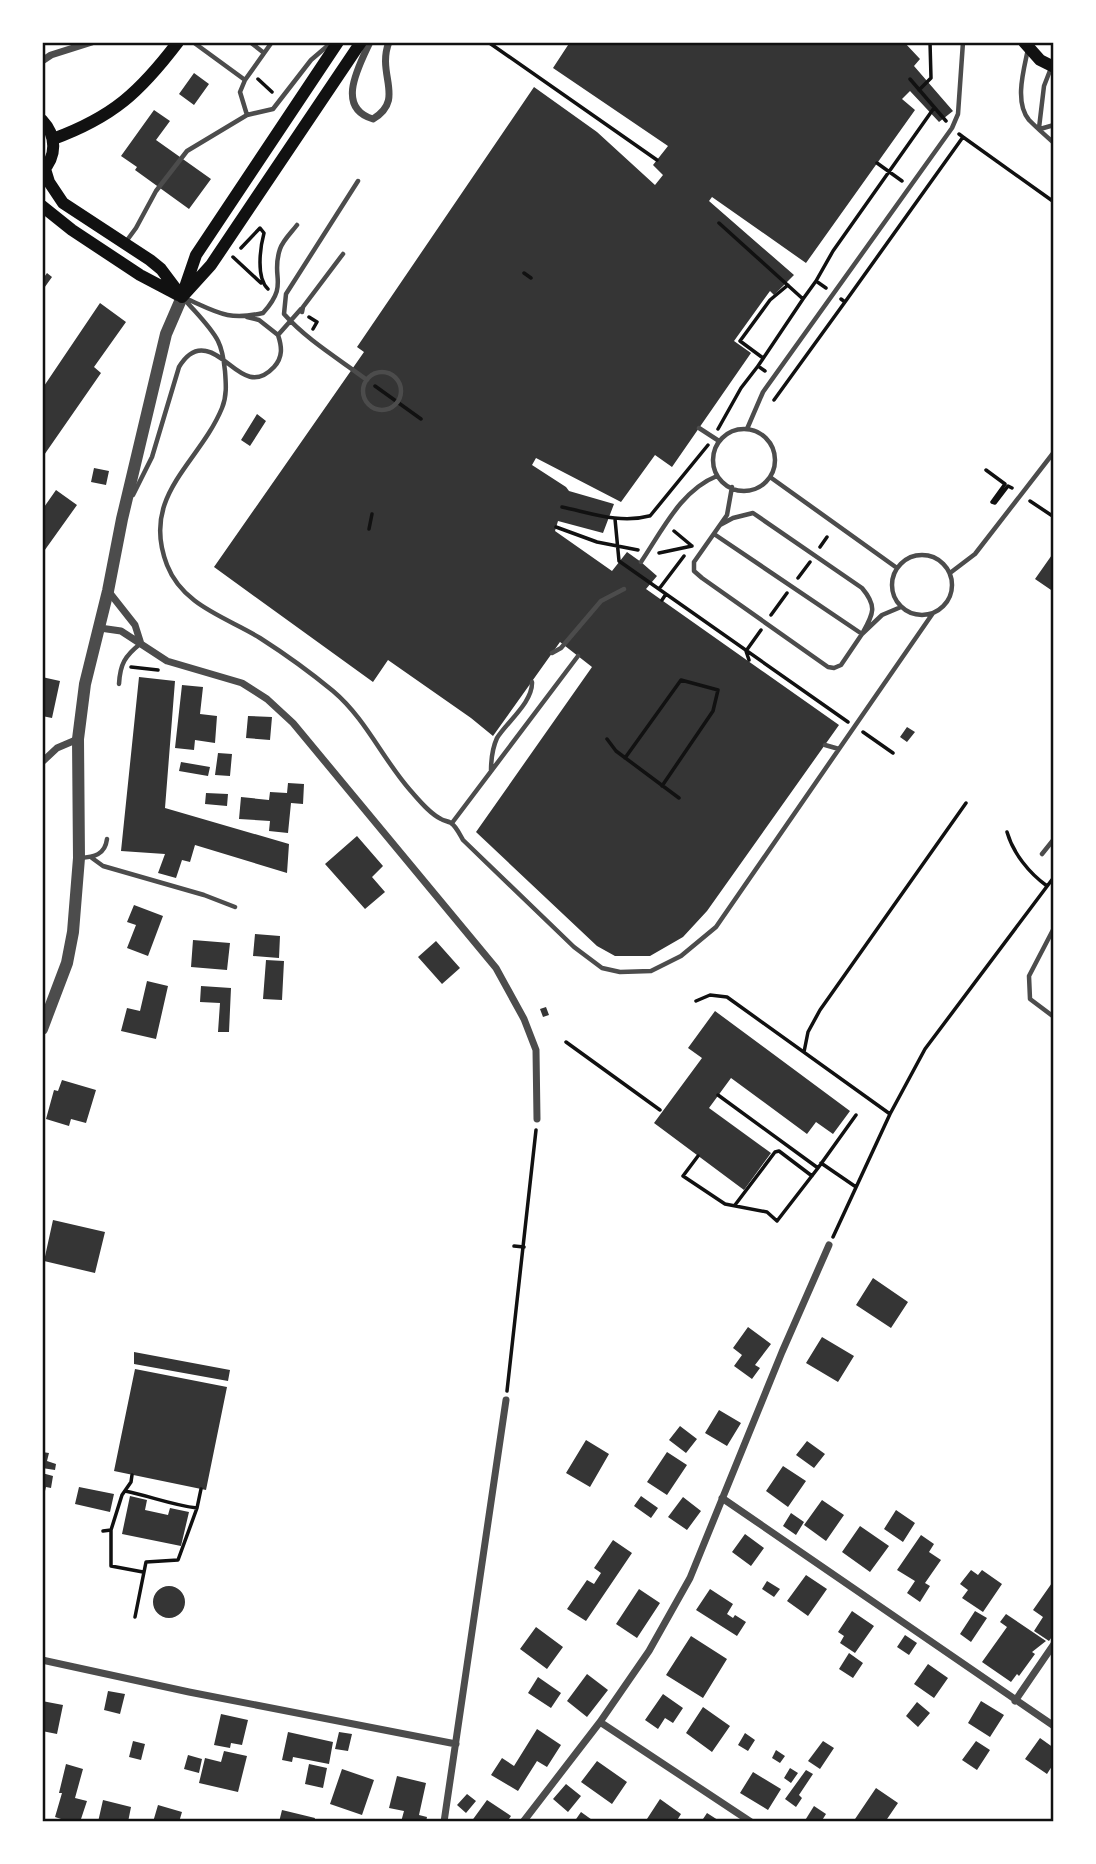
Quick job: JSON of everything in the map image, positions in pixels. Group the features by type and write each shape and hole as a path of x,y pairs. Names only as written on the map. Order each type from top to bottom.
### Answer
{"main road":[{"path":"53,139 89,125 125,102 140,89 178,42"},
{"path":"182,297 196,255 338,42"},
{"path":"182,297 211,265 361,42"},
{"path":"1026,45 1040,60 1053,66"},
{"path":"42,120 53,139 53,152 43,170 63,203 161,269 182,297"},
{"path":"42,206 72,230 140,275 182,297"}],"street":[{"path":"42,61 51,55 92,42"},
{"path":"370,42 358,66 351,92 355,107 364,116 373,119 386,111 390,100 384,53 389,42"},
{"path":"42,1029 69,953 76,909 79,858 78,739 85,684 100,628 121,519 166,334 182,297"},
{"path":"108,591 135,625 141,644"},
{"path":"100,628 121,631 155,654 177,664 242,683 267,699 293,723 475,941 500,976 524,1019 536,1050 537,1119"},
{"path":"42,762 57,748 78,739"},
{"path":"523,1822 600,1722 649,1651 690,1578 829,1245"},
{"path":"443,1822 506,1400"},
{"path":"722,1498 1054,1727"},
{"path":"1015,1701 1054,1644"},
{"path":"42,1660 189,1692 456,1744"},
{"path":"600,1722 751,1822"}],"lane":[{"path":"193,42 245,80"},
{"path":"250,42 264,53"},
{"path":"247,115 240,92 250,72 272,42"},
{"path":"124,243 136,228 156,191 187,151 247,115 273,109 311,60 332,42"},
{"path":"747,429 764,392 943,143 958,114 963,42"},
{"path":"1026,45 1021,90 1023,108 1028,118 1054,143"},
{"path":"1039,129 1044,86 1053,66"},
{"path":"1039,129 1054,125"},
{"path":"358,181 286,294 285,314 293,324 370,382"},
{"path":"182,297 228,317 247,317 263,313 277,295 281,246 297,225"},
{"path":"278,335 302,310 343,254"},
{"path":"182,297 218,341 224,362 226,387 223,407 183,467 166,498 161,514 162,548 172,575 186,595 201,607 260,639 336,694 362,721 411,791 440,819 452,823 463,840 574,947 602,968 620,972 650,971 681,956 716,927 933,613 944,606 951,594 950,573 936,558 921,554 908,558 897,568 892,579 892,591 901,607 916,615 933,613"},
{"path":"121,519 152,457 179,367 185,357 203,350 212,353 239,373 251,376 261,376 278,363 282,353 278,335 259,320 247,317"},
{"path":"384,373 396,379 401,391 396,404 382,410 371,406 363,393 370,382 372,375 384,373"},
{"path":"699,428 719,441"},
{"path":"747,429 758,432 772,445 776,456 775,467 765,484 749,491 732,487 718,476 712,458 719,441 728,432 747,429"},
{"path":"950,573 975,554 1054,452"},
{"path":"641,562 697,486 718,476"},
{"path":"770,477 897,568"},
{"path":"720,525 733,517 753,513 862,588 872,599 873,613 841,665 828,667 694,571 694,562 720,525 727,516 732,487"},
{"path":"714,534 862,634"},
{"path":"552,653 561,648 601,601 624,589"},
{"path":"862,634 882,615 901,607"},
{"path":"119,684 122,663 127,654 141,644"},
{"path":"452,823 578,656"},
{"path":"491,772 492,754 497,739 528,696 533,687 532,682"},
{"path":"825,745 839,749"},
{"path":"92,858 106,847 107,839"},
{"path":"1042,855 1054,839"},
{"path":"79,858 92,858 103,866 204,895 235,908"},
{"path":"1054,928 1029,976 1030,999 1054,1017"}],"path":[{"path":"488,42 506,52 657,160"},
{"path":"919,90 931,78 930,42"},
{"path":"250,72 272,92"},
{"path":"774,378 758,366 816,281 833,251 934,108"},
{"path":"963,137 1054,202"},
{"path":"877,163 913,185"},
{"path":"719,223 803,299"},
{"path":"233,257 263,284"},
{"path":"524,273 531,278"},
{"path":"774,400 845,302 816,281"},
{"path":"763,358 740,341 770,300 788,285"},
{"path":"370,382 421,419"},
{"path":"986,470 1005,484 992,502 995,503 1008,486"},
{"path":"562,507 615,519 635,520 650,516 666,525"},
{"path":"369,529 372,514"},
{"path":"615,519 619,561"},
{"path":"556,527 597,542 644,551"},
{"path":"673,530 692,546"},
{"path":"748,660 746,651 827,537"},
{"path":"655,553 692,546"},
{"path":"659,589 692,546"},
{"path":"651,584 844,719"},
{"path":"662,600 666,594"},
{"path":"125,667 170,671 177,664"},
{"path":"625,758 681,680 718,690 713,711 662,786"},
{"path":"607,739 616,751 679,798"},
{"path":"885,747 893,753"},
{"path":"804,1052 808,1032 820,1010 966,803"},
{"path":"1007,832 1010,844 1024,863 1047,886"},
{"path":"829,1245 890,1114 925,1049 1054,877"},
{"path":"696,1001 710,995 727,997 890,1114"},
{"path":"565,1042 660,1110"},
{"path":"718,1095 817,1168"},
{"path":"698,1156 683,1177 725,1204 767,1212 777,1221 856,1115"},
{"path":"506,1400 537,1119"},
{"path":"735,1205 775,1152 779,1151 811,1175"},
{"path":"821,1163 856,1188"},
{"path":"514,1246 524,1247"},
{"path":"132,1475 111,1530 111,1566 144,1572"},
{"path":"135,1617 146,1562 178,1560 201,1489"},
{"path":"125,1491 162,1498 174,1505 197,1508"},
{"path":"103,1531 111,1530"}],"building":[{"path":"570,42 904,42 920,59 914,66 953,111 939,122 910,91 902,99 915,110 806,263 712,197 709,201 794,275 774,295 770,291 734,341 751,353 672,467 655,455 621,502 536,458 532,465 569,491 614,504 603,533 558,521 555,531 612,571 627,552 657,576 646,589 839,725 707,911 683,937 650,956 615,956 597,946 476,832 592,667 560,642 493,736 388,660 373,682 214,567 364,352 357,347 534,87 597,132 655,185 663,175 653,165 668,146 553,68"},
{"path":"194,73 209,84 194,105 179,94"},
{"path":"154,110 170,121 156,140 211,179 189,209 135,170 137,167 121,156"},
{"path":"47,273 52,277 42,291 42,280"},
{"path":"100,303 126,322 94,367 101,373 42,458 42,389"},
{"path":"257,414 266,421 250,446 241,440"},
{"path":"94,468 109,471 106,485 91,482"},
{"path":"56,490 77,505 42,554 42,510"},
{"path":"1054,552 1054,592 1035,579"},
{"path":"42,677 60,681 52,718 42,716"},
{"path":"139,677 175,681 165,808 289,844 287,873 195,845 190,862 182,860 176,878 158,873 165,854 121,851"},
{"path":"182,685 203,687 200,714 217,716 215,743 195,740 194,750 175,748"},
{"path":"248,716 272,717 270,740 246,738"},
{"path":"907,727 915,732 907,742 900,737"},
{"path":"218,753 232,754 230,776 215,775"},
{"path":"181,762 210,767 208,776 179,771"},
{"path":"288,783 304,784 303,804 291,803 288,833 269,831 270,821 239,819 241,797 269,800 270,792 287,793"},
{"path":"206,793 228,794 227,806 205,804"},
{"path":"357,836 383,866 372,877 385,892 365,909 325,864"},
{"path":"134,905 163,916 148,956 127,948 136,925 127,922"},
{"path":"255,934 280,936 279,958 253,956"},
{"path":"193,940 230,943 227,970 191,967"},
{"path":"436,941 460,968 442,984 418,957"},
{"path":"266,960 284,961 282,1000 263,999"},
{"path":"147,981 168,986 156,1039 121,1031 127,1008 140,1011"},
{"path":"201,986 231,988 229,1032 218,1032 220,1003 200,1002"},
{"path":"546,1007 549,1015 543,1017 540,1009"},
{"path":"715,1011 850,1111 833,1134 816,1122 807,1134 731,1078 709,1108 771,1153 744,1190 654,1123 702,1058 688,1048"},
{"path":"62,1080 96,1090 86,1123 71,1119 69,1126 46,1119 54,1090 58,1091"},
{"path":"53,1220 105,1232 95,1273 44,1261"},
{"path":"873,1278 908,1302 891,1328 856,1305"},
{"path":"748,1327 771,1344 755,1365 760,1368 752,1379 734,1366 742,1355 733,1348"},
{"path":"822,1337 854,1356 838,1382 806,1363"},
{"path":"134,1352 230,1370 228,1381 134,1364"},
{"path":"135,1369 227,1387 206,1490 114,1471"},
{"path":"719,1410 741,1423 727,1446 705,1433"},
{"path":"680,1426 697,1439 686,1453 669,1440"},
{"path":"586,1440 609,1454 590,1487 566,1473"},
{"path":"807,1441 825,1454 814,1468 796,1455"},
{"path":"42,1452 49,1453 47,1461 56,1464 55,1470 42,1468"},
{"path":"667,1452 687,1465 667,1495 647,1482"},
{"path":"783,1466 806,1481 788,1507 766,1491"},
{"path":"42,1473 53,1476 51,1488 46,1487 45,1491 42,1490"},
{"path":"79,1487 114,1494 110,1512 75,1504"},
{"path":"130,1496 147,1500 145,1510 168,1515 170,1508 189,1512 181,1546 122,1534"},
{"path":"641,1496 658,1508 651,1518 634,1506"},
{"path":"683,1497 701,1511 687,1530 668,1517"},
{"path":"822,1500 844,1515 826,1541 804,1525"},
{"path":"896,1510 915,1523 903,1542 884,1529"},
{"path":"791,1513 804,1522 796,1535 783,1526"},
{"path":"860,1526 889,1546 870,1572 842,1552"},
{"path":"745,1534 764,1548 751,1566 732,1552"},
{"path":"921,1535 934,1544 929,1552 941,1560 925,1583 930,1586 920,1602 907,1593 915,1581 897,1570"},
{"path":"613,1540 632,1553 586,1621 567,1609 587,1580 594,1584 601,1573 594,1568"},
{"path":"971,1570 978,1575 982,1570 1002,1584 983,1612 962,1598 968,1590 960,1584"},
{"path":"806,1575 827,1589 808,1616 787,1601"},
{"path":"1054,1580 1054,1634 1049,1641 1034,1631 1043,1617 1033,1610"},
{"path":"767,1581 780,1589 774,1597 762,1589"},
{"path":"169,1586 180,1591 185,1602 180,1613 169,1618 158,1613 153,1602 158,1591"},
{"path":"639,1589 660,1603 637,1638 616,1624"},
{"path":"710,1589 733,1604 727,1614 733,1618 735,1615 746,1622 737,1636 696,1610"},
{"path":"852,1611 874,1626 855,1653 840,1643 844,1636 838,1632"},
{"path":"975,1611 987,1618 971,1642 960,1634"},
{"path":"1006,1614 1046,1641 1032,1652 1035,1654 1019,1676 1017,1674 1011,1682 982,1662 1007,1627 1000,1622"},
{"path":"536,1627 563,1647 547,1669 520,1649"},
{"path":"905,1635 917,1643 909,1655 897,1647"},
{"path":"691,1636 727,1659 703,1698 666,1675"},
{"path":"849,1653 863,1663 853,1678 839,1669"},
{"path":"928,1664 948,1678 934,1698 914,1684"},
{"path":"587,1674 608,1690 587,1717 567,1701"},
{"path":"538,1677 561,1693 551,1708 528,1693"},
{"path":"108,1691 125,1694 120,1714 104,1710"},
{"path":"663,1694 683,1708 673,1723 665,1718 658,1729 645,1720"},
{"path":"42,1701 63,1705 57,1734 42,1731"},
{"path":"981,1701 1004,1715 990,1737 968,1723"},
{"path":"917,1702 930,1713 918,1727 906,1716"},
{"path":"703,1707 730,1726 712,1752 686,1733"},
{"path":"221,1714 248,1720 242,1745 231,1743 230,1748 214,1745"},
{"path":"537,1729 561,1745 547,1767 537,1761 518,1791 491,1775 502,1758 514,1766"},
{"path":"288,1732 333,1742 329,1764 293,1757 292,1762 282,1760"},
{"path":"339,1732 352,1734 348,1751 335,1749"},
{"path":"745,1733 755,1740 748,1751 738,1745"},
{"path":"1040,1738 1054,1748 1054,1763 1047,1774 1025,1759"},
{"path":"133,1741 145,1744 141,1760 129,1757"},
{"path":"823,1741 834,1748 820,1769 808,1761"},
{"path":"976,1741 990,1750 977,1770 962,1760"},
{"path":"776,1750 785,1756 780,1763 772,1758"},
{"path":"224,1751 247,1756 238,1792 199,1783 205,1758 221,1762"},
{"path":"188,1755 202,1759 199,1773 184,1769"},
{"path":"597,1761 627,1782 612,1804 581,1782"},
{"path":"66,1764 83,1769 75,1798 87,1801 80,1822 55,1817"},
{"path":"309,1764 327,1768 323,1788 305,1784"},
{"path":"790,1768 798,1773 791,1783 784,1778"},
{"path":"342,1769 374,1780 362,1815 330,1804"},
{"path":"806,1770 813,1774 799,1795 802,1798 796,1807 785,1799"},
{"path":"753,1772 781,1789 768,1810 740,1793"},
{"path":"397,1776 426,1783 419,1815 427,1817 426,1822 401,1822 404,1811 389,1808"},
{"path":"566,1784 581,1796 568,1812 553,1799"},
{"path":"876,1788 898,1803 885,1822 853,1822"},
{"path":"467,1794 476,1801 466,1813 457,1805"},
{"path":"660,1799 681,1814 676,1822 645,1822"},
{"path":"103,1800 131,1807 128,1822 98,1822"},
{"path":"487,1800 511,1816 507,1822 471,1822"},
{"path":"158,1805 182,1812 179,1822 153,1822"},
{"path":"814,1806 826,1814 821,1822 804,1822"},
{"path":"282,1810 315,1818 314,1822 279,1822"},
{"path":"581,1812 595,1822 574,1822"},
{"path":"707,1813 721,1822 701,1822"}]}
